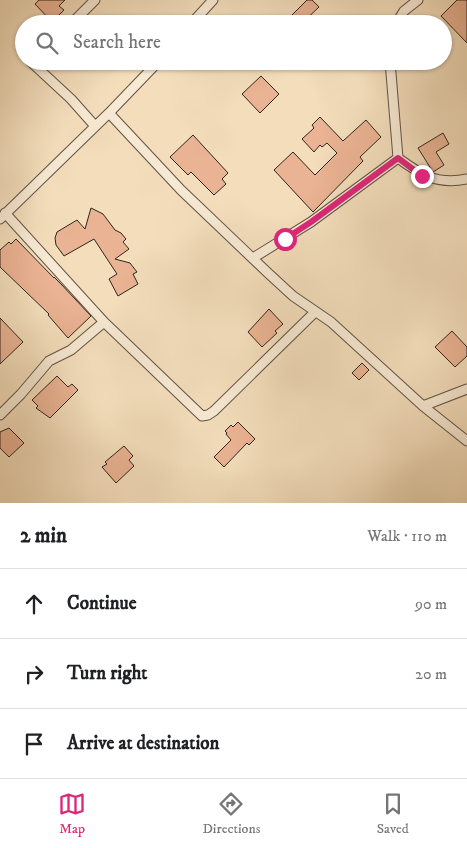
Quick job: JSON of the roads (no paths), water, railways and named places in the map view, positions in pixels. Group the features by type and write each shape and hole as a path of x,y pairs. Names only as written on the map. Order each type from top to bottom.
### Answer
{"street":[{"path":"80,15 95,0"},
{"path":"199,15 213,0"},
{"path":"402,15 418,0"},
{"path":"40,70 71,99 95,126"},
{"path":"150,70 3,216 104,322 202,416 208,415 214,410 315,312"},
{"path":"391,70 398,158 422,176 445,180 467,179"},
{"path":"109,113 182,190 293,296 331,322 422,406 467,441"},
{"path":"252,258 311,222 398,158"},
{"path":"0,415 49,361 71,350 104,322"},
{"path":"422,406 467,389"}]}
